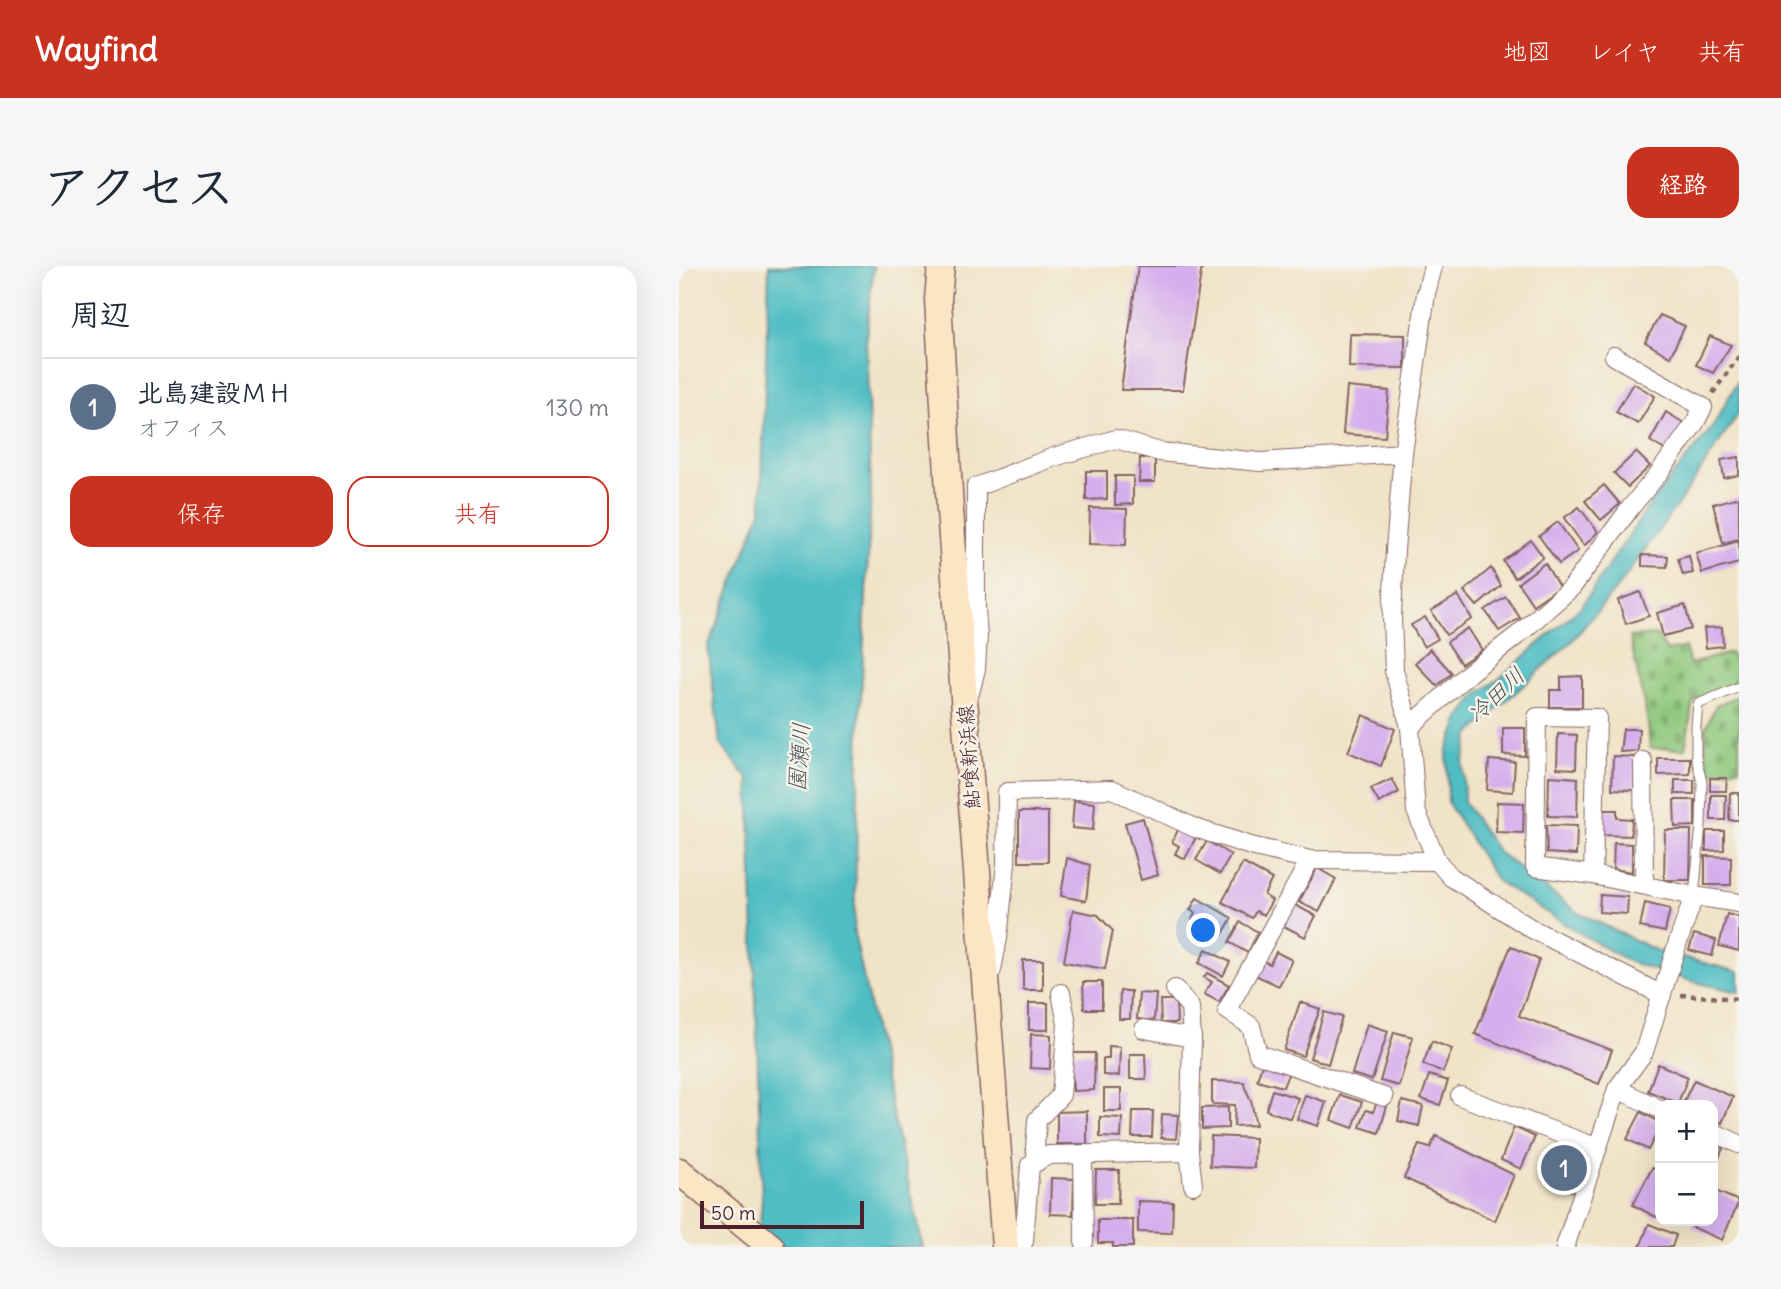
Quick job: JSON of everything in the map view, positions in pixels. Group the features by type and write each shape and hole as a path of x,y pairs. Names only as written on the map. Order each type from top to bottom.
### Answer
{"main road":[{"name":"鮎喰新浜線","path":"941,266 938,299 951,523 1005,1247"},
{"path":"679,1171 771,1247"}],"street":[{"path":"938,299 947,266"},
{"path":"1433,266 1426,294 1403,453 1395,550 1394,671 1411,727 1416,811 1437,862 1451,877 1532,929 1663,991"},
{"path":"1411,727 1469,673 1519,634 1572,587 1695,423 1703,407 1614,356"},
{"path":"965,713 976,668 978,636 976,487 1054,457 1116,439 1160,452 1260,462 1403,453"},
{"path":"1593,875 1597,718 1537,717 1535,867 1593,875 1739,903"},
{"path":"1643,761 1644,885"},
{"path":"987,997 1006,864 1007,792 1112,789 1195,828 1251,846 1310,860 1437,862"},
{"path":"1310,860 1227,1010 1251,1026 1258,1054 1384,1097"},
{"path":"1565,1247 1617,1089 1644,1052 1694,896"},
{"path":"1175,989 1190,1007 1192,1038 1189,1152 1193,1185"},
{"path":"1037,1161 1037,1120 1061,1095 1067,1024 1061,993"},
{"path":"1144,1029 1192,1038"},
{"path":"1617,1089 1655,1107"},
{"path":"1460,1096 1598,1148"},
{"path":"1718,1134 1739,1144"},
{"path":"1021,1247 1024,1241 1030,1165 1037,1161 1049,1155 1189,1152"},
{"path":"1083,1154 1084,1242"}],"lane":[{"path":"1694,896 1702,804 1702,782 1696,758 1698,704 1739,687"}],"path":[{"path":"1703,407 1739,356"},
{"path":"1663,991 1739,999"}],"green space":[{"path":"1657,635 1667,651 1685,647 1690,664 1730,653 1739,668 1739,681 1693,701 1685,749 1650,748 1648,723 1630,637"},
{"path":"1739,696 1739,768 1706,773 1705,729 1716,705"}],"water":[{"name":"園瀬川","path":"769,266 874,266 866,337 871,492 860,721 854,933 923,1247 758,1247 762,1199 749,780 720,743 708,647 761,511"},
{"name":"冷田川","path":"1739,379 1739,413 1621,583 1572,641 1470,734 1463,763 1464,802 1498,852 1577,912 1655,950 1739,972 1739,992 1630,962 1497,881 1448,803 1447,752 1460,718 1477,695 1580,608 1655,497 1712,428"}],"building":[{"path":"1138,266 1202,266 1183,390 1121,390"},
{"path":"1660,315 1685,326 1670,357 1645,342"},
{"path":"1350,334 1405,335 1405,368 1349,367"},
{"path":"1710,336 1731,345 1713,373 1696,365"},
{"path":"1633,383 1655,396 1638,424 1616,412"},
{"path":"1347,387 1389,391 1385,437 1343,434"},
{"path":"1666,412 1684,423 1668,452 1650,441"},
{"path":"1636,452 1650,466 1628,487 1614,473"},
{"path":"1739,457 1739,475 1724,478 1721,460"},
{"path":"1140,458 1155,458 1155,482 1139,482"},
{"path":"1086,471 1107,471 1107,499 1086,500"},
{"path":"1115,476 1133,476 1133,504 1115,505"},
{"path":"1604,485 1620,504 1601,520 1585,501"},
{"path":"1739,497 1739,539 1723,543 1713,504"},
{"path":"1579,507 1598,532 1584,546 1564,518"},
{"path":"1090,508 1127,509 1126,545 1089,544"},
{"path":"1558,522 1578,551 1559,564 1539,536"},
{"path":"1531,540 1543,557 1515,578 1503,561"},
{"path":"1739,541 1739,563 1702,573 1696,553"},
{"path":"1642,555 1668,556 1667,567 1642,566"},
{"path":"1689,556 1693,573 1683,575 1678,559"},
{"path":"1545,563 1559,587 1533,605 1518,583"},
{"path":"1491,568 1501,586 1477,606 1464,591"},
{"path":"1640,592 1649,616 1626,624 1618,600"},
{"path":"1458,595 1472,619 1446,635 1431,611"},
{"path":"1506,597 1520,618 1499,631 1485,610"},
{"path":"1685,605 1691,629 1663,636 1657,613"},
{"path":"1425,617 1438,639 1424,647 1411,625"},
{"path":"1722,627 1723,646 1706,648 1704,628"},
{"path":"1468,628 1482,650 1461,664 1447,642"},
{"path":"1430,649 1452,673 1437,686 1415,663"},
{"path":"1582,676 1582,707 1550,707 1550,690 1561,690 1561,677"},
{"path":"1363,715 1395,729 1381,766 1348,752"},
{"path":"1503,728 1525,728 1525,756 1503,755"},
{"path":"1623,729 1639,729 1638,751 1620,752"},
{"path":"1558,734 1577,735 1576,769 1557,768"},
{"path":"1613,756 1635,757 1634,790 1612,789"},
{"path":"1658,758 1690,758 1690,774 1658,775"},
{"path":"1489,760 1515,762 1513,792 1487,790"},
{"path":"1549,776 1578,778 1577,817 1548,816"},
{"path":"1710,778 1727,778 1726,791 1710,791"},
{"path":"1392,779 1399,792 1379,803 1371,789"},
{"path":"1675,780 1694,780 1694,794 1675,794"},
{"path":"1730,793 1739,793 1739,820 1729,820"},
{"path":"1711,795 1726,795 1725,820 1711,820"},
{"path":"1674,800 1695,800 1695,826 1675,827"},
{"path":"1074,801 1095,803 1093,830 1072,828"},
{"path":"1497,802 1524,803 1523,833 1496,832"},
{"path":"1602,810 1617,810 1617,818 1632,819 1631,836 1601,835"},
{"path":"1019,812 1048,812 1048,862 1019,862"},
{"path":"1143,818 1158,875 1141,880 1125,823"},
{"path":"1546,825 1577,826 1576,855 1547,853"},
{"path":"1179,828 1196,837 1185,859 1175,854 1179,846 1172,842"},
{"path":"1665,830 1691,830 1690,880 1664,880"},
{"path":"1706,831 1724,831 1724,850 1706,851"},
{"path":"1207,841 1231,855 1220,874 1196,860"},
{"path":"1614,843 1632,844 1632,872 1613,869"},
{"path":"1705,856 1731,857 1731,885 1705,885"},
{"path":"1067,858 1090,865 1086,901 1061,896"},
{"path":"1243,863 1272,879 1264,895 1272,900 1264,915 1256,911 1252,918 1222,902"},
{"path":"1317,868 1336,879 1319,912 1299,902"},
{"path":"1600,895 1628,897 1627,914 1599,912"},
{"path":"1197,898 1232,918 1221,937 1192,920 1195,913 1190,910"},
{"path":"1645,903 1670,909 1665,932 1640,927"},
{"path":"1293,904 1316,916 1305,937 1282,925"},
{"path":"1073,910 1098,915 1113,931 1105,969 1064,962"},
{"path":"1727,914 1739,917 1739,951 1719,946"},
{"path":"1240,922 1258,932 1248,953 1229,942"},
{"path":"1694,934 1716,940 1712,956 1689,950"},
{"path":"1511,946 1539,960 1519,1016 1612,1050 1599,1084 1475,1034"},
{"path":"1206,949 1230,962 1223,976 1199,963"},
{"path":"1276,952 1292,960 1279,986 1255,975 1262,961 1270,964"},
{"path":"1023,960 1043,960 1043,990 1023,990"},
{"path":"1207,973 1229,985 1219,1002 1204,994 1212,982 1204,977"},
{"path":"1083,982 1102,982 1102,1009 1084,1009"},
{"path":"1120,991 1131,991 1130,1019 1119,1019"},
{"path":"1139,993 1156,994 1154,1021 1137,1019"},
{"path":"1160,1000 1176,1000 1177,1023 1161,1023"},
{"path":"1300,1002 1320,1009 1303,1056 1284,1050"},
{"path":"1029,1003 1048,1003 1048,1030 1029,1030"},
{"path":"1324,1012 1342,1017 1328,1064 1310,1058"},
{"path":"1367,1024 1388,1031 1372,1080 1352,1074"},
{"path":"1394,1032 1413,1037 1399,1086 1380,1081"},
{"path":"1031,1034 1051,1035 1050,1069 1030,1068"},
{"path":"1432,1041 1452,1049 1443,1072 1423,1064"},
{"path":"1109,1046 1120,1047 1119,1076 1103,1075 1103,1059 1109,1059"},
{"path":"1071,1053 1095,1053 1094,1090 1073,1091"},
{"path":"1130,1054 1145,1054 1146,1079 1130,1079"},
{"path":"1262,1064 1289,1072 1283,1087 1257,1080"},
{"path":"1658,1064 1688,1077 1679,1100 1670,1100 1648,1091"},
{"path":"1429,1075 1448,1081 1440,1105 1421,1099"},
{"path":"1694,1080 1733,1097 1722,1123 1718,1121 1718,1100 1684,1100"},
{"path":"1212,1081 1244,1082 1256,1125 1234,1126 1235,1105 1212,1104"},
{"path":"1104,1089 1121,1089 1121,1111 1104,1111"},
{"path":"1272,1090 1298,1098 1291,1119 1266,1110"},
{"path":"1305,1095 1326,1102 1318,1126 1297,1119"},
{"path":"1340,1095 1362,1102 1353,1128 1331,1120"},
{"path":"1402,1101 1423,1106 1419,1126 1398,1121"},
{"path":"1377,1102 1387,1106 1379,1133 1360,1127 1366,1110 1373,1112"},
{"path":"1228,1107 1228,1128 1202,1129 1202,1108"},
{"path":"1087,1111 1087,1144 1057,1144 1057,1112"},
{"path":"1133,1111 1153,1111 1152,1137 1132,1137"},
{"path":"1641,1112 1655,1119 1655,1137 1648,1150 1627,1139"},
{"path":"1162,1114 1178,1115 1176,1139 1161,1138"},
{"path":"1100,1117 1122,1118 1121,1138 1100,1137"},
{"path":"1514,1127 1535,1137 1521,1169 1501,1160"},
{"path":"1211,1136 1255,1138 1254,1168 1210,1166"},
{"path":"1436,1136 1514,1175 1495,1221 1404,1178 1419,1145 1430,1148"},
{"path":"1558,1145 1584,1156 1571,1191 1545,1179"},
{"path":"1718,1146 1723,1148 1718,1160"},
{"path":"1652,1168 1655,1170 1655,1216 1633,1205"},
{"path":"1096,1170 1119,1170 1118,1204 1095,1204"},
{"path":"1051,1178 1074,1179 1073,1215 1050,1214"},
{"path":"1718,1192 1739,1201 1722,1240 1692,1227 1718,1226"},
{"path":"1138,1201 1173,1202 1172,1233 1138,1232"},
{"path":"1098,1220 1133,1220 1133,1247 1113,1247 1113,1243 1098,1243"},
{"path":"1649,1224 1676,1235 1672,1247 1640,1247"}],"place":[{"name":"北島建設ＭＨ","path":"1564,1168"}]}
